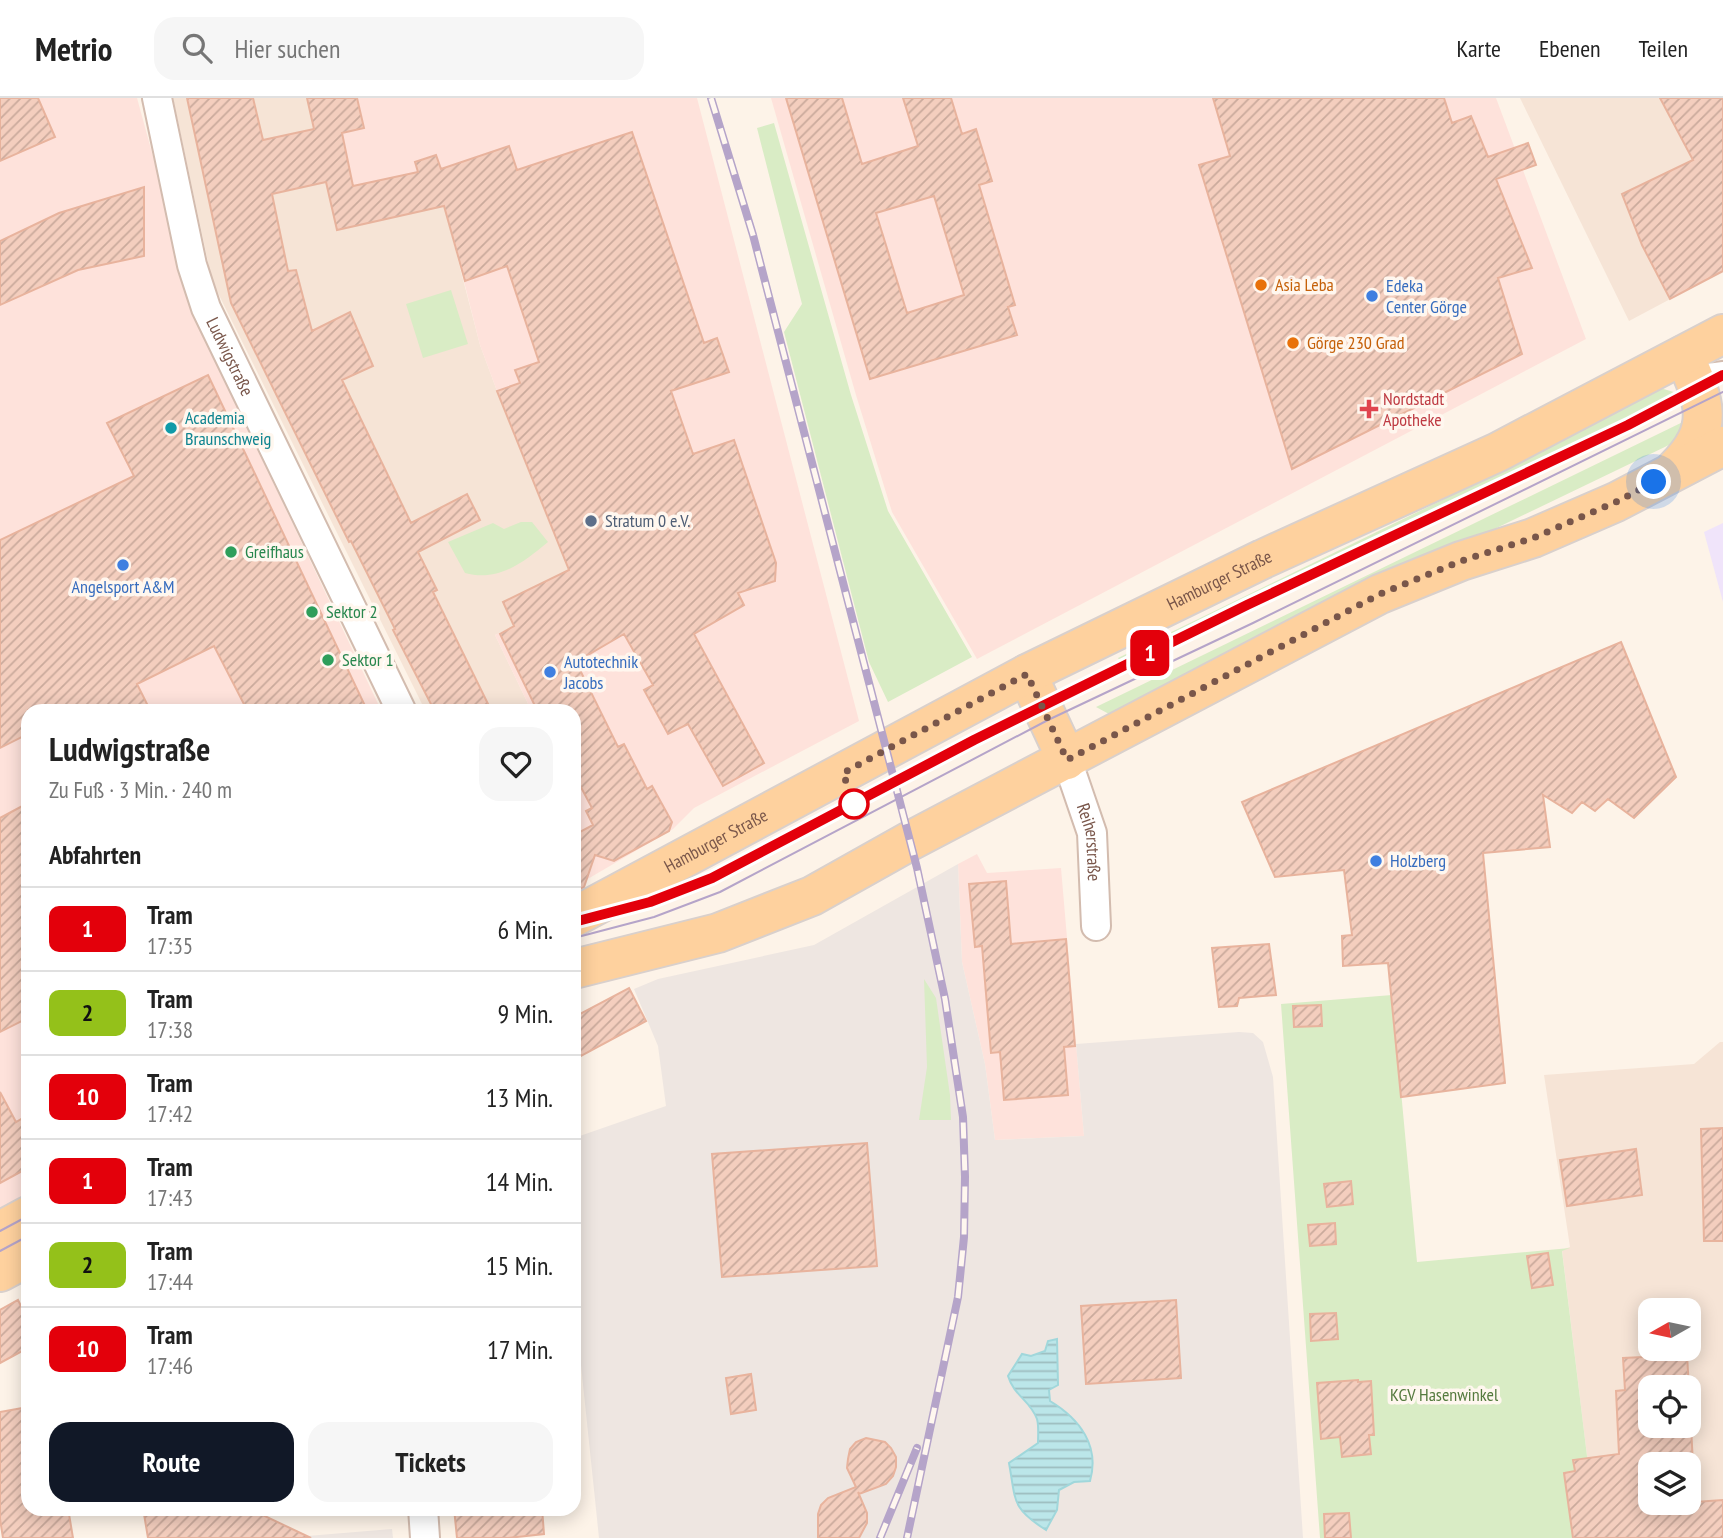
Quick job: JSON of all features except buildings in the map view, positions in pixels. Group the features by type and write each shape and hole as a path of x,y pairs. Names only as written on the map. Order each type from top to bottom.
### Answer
{"main road":[{"name":"Hamburger Straße","path":"581,913 1027,674 1263,559 1498,452 1637,379 1700,365 1723,334"},
{"path":"1672,472 1697,443 1704,425 1700,365"},
{"path":"581,967 718,933 812,896 910,841 1380,594 1461,561 1533,538 1616,502 1723,446"},
{"path":"1027,674 1067,760"},
{"path":"0,1231 21,1220"},
{"path":"0,1272 21,1261"}],"street":[{"name":"Ludwigstraße","path":"157,98 201,296 398,704"},
{"name":"Reiherstraße","path":"1067,760 1092,834 1096,926"},
{"path":"424,1516 425,1538"}],"shaded area":[{"path":"0,98 137,98 200,328 378,704 21,704 21,1197 0,1208"},
{"path":"173,98 307,98 337,230 444,206 480,345 572,576 514,626 495,635 528,704 422,704 212,281"},
{"path":"307,98 697,98 859,721 694,808 673,829 581,883 581,704 528,704 495,635 546,611 572,576 480,345 445,206 337,230"},
{"path":"771,98 1496,98 1586,339 977,659 892,512"},
{"path":"1520,98 1723,98 1723,271 1629,321"},
{"path":"1723,523 1723,602 1704,532"},
{"path":"977,854 987,873 1061,868 1084,1136 995,1140 985,1064 962,962 958,864"},
{"path":"958,864 962,962 985,1064 995,1140 1084,1136 1076,1044 1239,1032 1253,1033 1263,1042 1273,1077 1303,1538 599,1538 581,1365 581,1136 666,1106 658,1046 634,989 658,979 814,945"},
{"path":"1723,1042 1723,1538 1597,1538 1562,1250 1570,1247 1544,1075 1694,1064"},
{"path":"392,1529 393,1538 293,1538 307,1536"}],"green space":[{"path":"774,123 851,395 888,511 972,657 888,702 869,662 784,332 802,304 757,128"},
{"path":"451,290 468,344 423,358 406,304"},
{"path":"1657,387 1677,393 1678,396 1122,664 1118,658 1512,466"},
{"path":"1689,419 1686,430 1671,444 1368,590 1127,716 1109,714 1096,707"},
{"path":"521,522 532,522 548,542 529,557 499,573 465,573 448,542 493,523 504,529"},
{"path":"924,979 936,998 951,1120 919,1120 927,1067"},
{"name":"KGV Hasenwinkel","path":"1392,995 1417,1262 1570,1248 1562,1251 1597,1538 1320,1538 1281,1004"}],"water":[{"path":"1057,1339 1058,1385 1049,1390 1050,1401 1070,1416 1085,1435 1090,1445 1092,1468 1090,1481 1074,1482 1059,1490 1057,1510 1046,1530 1026,1516 1015,1495 1009,1463 1038,1443 1038,1428 1034,1413 1008,1376 1022,1354 1031,1356 1045,1351 1048,1341"}],"tram line":[{"path":"581,920 650,902 712,878 974,740 1628,425 1723,375"},
{"name":"1","path":"581,920 694,887 974,740 1247,605 1628,425 1723,375"},
{"path":"581,936 654,917 720,892 1048,720 1253,623 1723,392"},
{"path":"0,1231 21,1220"},
{"path":"0,1251 21,1240"}],"railway":[{"path":"711,98 753,235 917,868 945,999 963,1117 964,1237 958,1297 907,1538"},
{"path":"880,1538 917,1448"}],"place":[{"name":"Asia Leba","path":"1261,285"},
{"name":"Edeka Center Görge","path":"1372,296"},
{"name":"Görge 230 Grad","path":"1293,343"},
{"name":"Nordstadt Apotheke","path":"1369,409"},
{"name":"Academia Braunschweig","path":"171,428"},
{"name":"Stratum 0 e.V.","path":"591,521"},
{"name":"Greifhaus","path":"231,552"},
{"name":"Angelsport A&M","path":"123,565"},
{"name":"Sektor 2","path":"312,612"},
{"name":"Sektor 1","path":"328,660"},
{"name":"Autotechnik Jacobs","path":"550,672"},
{"name":"Holzberg","path":"1376,861"}],"route":[{"path":"854,804 843,773 1027,674 1067,760 1380,594 1461,561 1533,538 1616,502 1654,482"}]}
